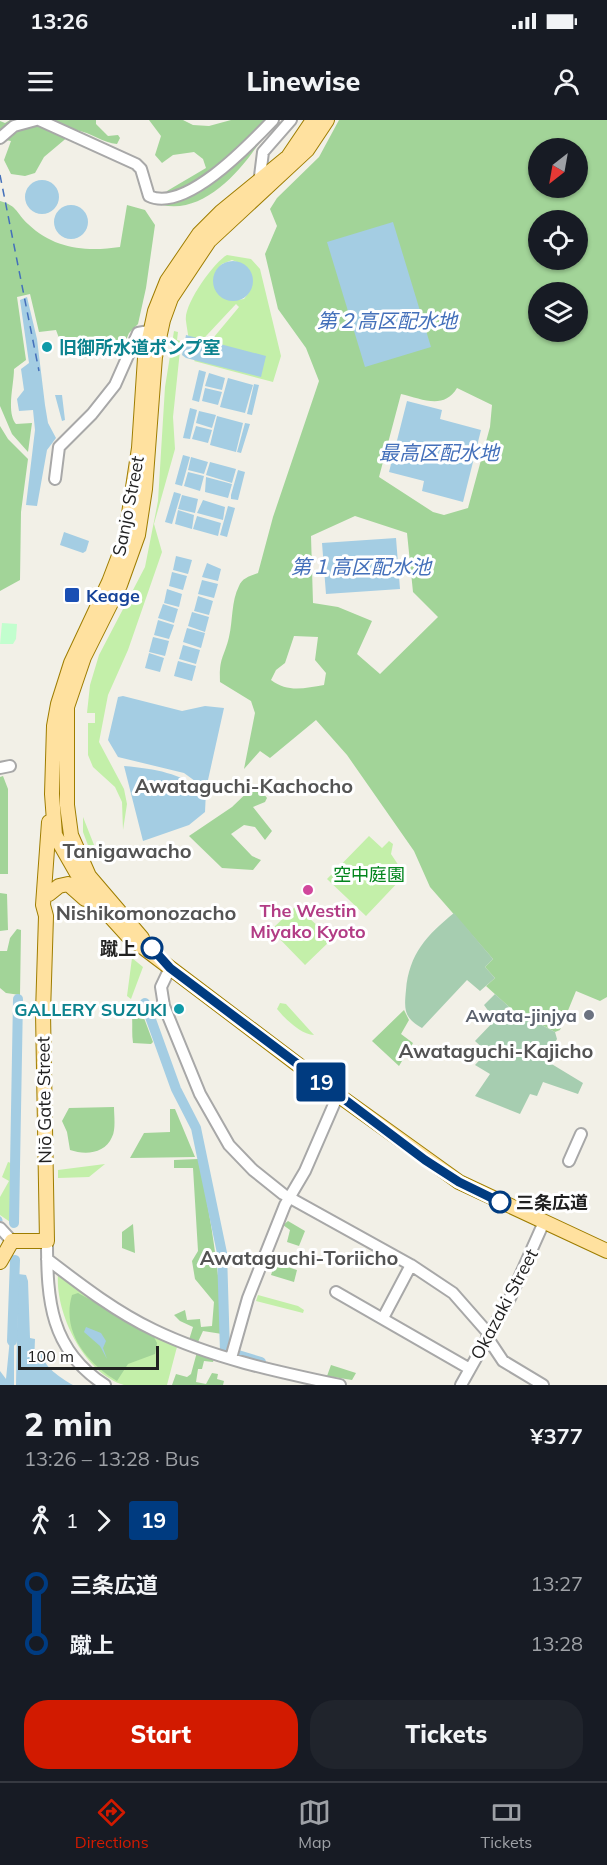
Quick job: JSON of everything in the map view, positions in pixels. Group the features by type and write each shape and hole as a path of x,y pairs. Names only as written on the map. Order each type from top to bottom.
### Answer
{"main road":[{"name":"Sanjo Street","path":"313,120 288,156 215,217 191,244 168,281 149,331 143,371 139,448 125,540 109,582 71,663 58,704 54,726 52,794 55,836 74,870 104,912 128,936 338,1095 459,1182 607,1251"},
{"name":"Sanjo Street","path":"170,968 103,894 89,876 79,856 71,835 68,814 68,707 84,657 120,585 138,535 145,489 155,357 163,320 171,298 193,261 226,223 307,150 327,120"},
{"path":"46,916 60,794 61,730 68,707"},
{"name":"Niō Gate Street","path":"46,1241 43,1013 46,916 43,905 52,794"},
{"path":"49,894 59,886 71,885 118,934 170,968"},
{"path":"0,1262 12,1241 46,1241"}],"street":[{"path":"0,138 14,126 38,120 136,164 141,169 149,196 157,200 176,196 195,187 238,155 273,120"},
{"path":"257,196 263,152 291,120"},
{"path":"55,478 59,447 111,392 127,362 138,333 149,331"},
{"path":"170,968 161,987 164,1006 208,1111 223,1138 240,1158 265,1181 290,1197 411,1265 453,1293 488,1336 503,1361 543,1385"},
{"path":"231,1358 248,1298 290,1197 338,1095"},
{"path":"569,1161 581,1134"},
{"name":"Okazaki Street","path":"461,1385 511,1296 544,1222"},
{"path":"0,1228 12,1241"},
{"name":"Niō Gate Street","path":"46,1241 48,1297 58,1330 76,1359 105,1385"},
{"path":"46,1259 110,1305 182,1343 231,1358 340,1385"},
{"path":"383,1318 411,1265"},
{"path":"336,1292 470,1369"}],"green space":[{"path":"10,120 96,120 96,124 108,136 118,135 120,138 117,144 76,130 44,157 35,173 25,176 11,174 4,160 11,141 0,139 0,121 5,123"},
{"path":"149,120 183,120 193,125 209,126 231,120 273,120 242,166 228,180 213,193 197,202 180,206 162,205 167,191 206,168 203,159 194,152 173,155 162,163 155,155 161,136"},
{"path":"339,120 607,120 607,997 600,1001 576,991 560,1030 555,1032 520,1013 517,1014 486,986 495,978 485,967 493,959 430,887 414,851 347,755 316,720 270,758 260,751 244,769 255,713 251,701 220,682 221,662 229,637 236,592 242,581 258,573 273,517 319,381 306,348 278,309 265,254 277,226 270,209 277,198 319,157","holes":["457,388 492,405 490,427 468,508 444,515 433,512 379,477 401,394 439,401 452,395","355,516 407,533 413,592 438,617 380,674 357,654 372,621 338,607 313,603 311,536","294,636 318,637 315,660 326,673 324,685 297,689 277,684 271,680 276,670 285,663"]},
{"path":"0,201 14,208 24,220 49,239 83,249 120,247 127,205 145,210 155,225 138,324 129,333 119,357 95,354 89,359 63,349 56,330 39,332 30,294 17,297 26,360 14,369 11,413 16,424 32,423 28,452 12,434 0,406"},
{"path":"227,255 251,259 260,269 281,356 273,382 194,361 239,307 236,304 192,351 186,314 200,285","holes":["232,260 244,265 250,291 244,299 237,300 215,273 222,264"]},
{"path":"174,331 178,332 177,340 181,341 173,417 175,449 154,524 162,552 128,650 108,695 99,742 124,789 127,804 123,830 122,802 115,787 93,767 88,755 88,723 95,723 95,713 87,713 90,685 99,655 145,567 158,501 165,387"},
{"path":"0,426 8,439 28,459 21,512 20,580 0,591"},
{"path":"2,623 17,624 16,639 13,644 0,644"},
{"path":"3,776 8,789 8,874 0,874 0,777"},
{"path":"256,784 267,798 265,802 253,807 272,831 265,840 255,827 244,825 231,834 252,856 261,860 253,870 222,868 189,836 232,807"},
{"path":"83,817 98,855 92,856 83,832"},
{"name":"空中庭園","path":"369,836 382,848 389,841 393,844 391,854 401,869 397,873 402,878 366,916 327,879"},
{"path":"0,893 7,894 8,930 0,931"},
{"path":"296,906 332,939 305,965 271,930"},
{"path":"454,913 493,959 485,967 495,978 480,991 467,980 422,1028 408,1017 405,1008 411,966 421,946"},
{"path":"17,929 21,930 20,995 6,993 0,988 0,951 7,951 10,938"},
{"path":"132,958 143,967 131,999 127,996"},
{"path":"495,994 517,1014 555,1032 557,1039 545,1060 583,1083 578,1094 543,1082 537,1096 530,1094 520,1114 475,1096 490,1074 475,1065 487,1052 475,1041 495,1020 484,1005"},
{"path":"138,1002 153,1042 151,1044 133,1043 130,1006"},
{"path":"280,1003 286,1004 314,1035 304,1032 289,1022 277,1009"},
{"path":"404,1010 409,1020 401,1034 413,1043 399,1066 372,1041"},
{"path":"114,1107 113,1134 105,1147 88,1153 70,1150 67,1132 62,1121 69,1108"},
{"path":"170,1109 175,1109 195,1157 130,1158 144,1133 170,1132"},
{"path":"198,1159 214,1241 223,1324 222,1334 203,1331 198,1342 189,1340 193,1327 180,1321 174,1315 185,1310 187,1320 200,1319 201,1327 212,1326 214,1302 195,1279 192,1261 198,1251 193,1168 174,1168 174,1160"},
{"path":"8,1162 14,1164 13,1224 0,1215 0,1197 9,1181 2,1177"},
{"path":"105,1164 89,1177 58,1178 58,1170"},
{"path":"288,1221 305,1231 299,1246 287,1242 290,1230 283,1225"},
{"path":"133,1224 135,1253 122,1248 122,1232"},
{"path":"275,1263 297,1270 294,1282 271,1275"},
{"path":"58,1274 89,1297 178,1343 167,1385 124,1385 96,1368 75,1340 67,1323 61,1306"},
{"path":"78,1293 152,1333 157,1343 155,1354 128,1364 117,1381 106,1374 87,1356 73,1334 70,1309 72,1295"},
{"path":"258,1295 298,1306 304,1310 303,1313 256,1301"},
{"path":"197,1352 215,1356 213,1362 204,1361 202,1369 198,1369 196,1382 206,1384 212,1373 218,1374 217,1379 224,1381 223,1385 172,1385 176,1374 187,1377 191,1374"},
{"path":"331,1365 356,1373 352,1380 327,1376"}],"water":[{"path":"42,180 54,185 59,197 54,209 42,214 30,209 25,197 30,185"},
{"path":"71,205 83,210 88,222 83,234 71,239 59,234 54,222 59,210"},
{"name":"第２高区配水地","path":"393,222 431,347 365,367 327,242"},
{"path":"233,261 247,267 253,281 247,295 233,301 219,295 213,281 219,267"},
{"path":"27,297 37,339 48,423 56,438 47,450 37,506 26,505 35,430 33,410 19,411 17,399 24,390 21,369 29,363 20,300"},
{"path":"186,335 266,356 261,377 186,358 182,355"},
{"path":"199,370 206,372 199,402 192,400"},
{"path":"209,373 225,378 222,390 205,386"},
{"path":"228,378 253,385 245,413 220,407"},
{"path":"254,384 259,385 252,415 247,414"},
{"path":"205,388 222,392 218,405 202,401"},
{"path":"55,395 62,395 65,420 62,421"},
{"name":"最高区配水地","path":"407,401 442,410 440,419 481,430 463,502 422,491 424,481 389,472"},
{"path":"190,408 197,410 190,439 183,438"},
{"path":"199,411 216,415 212,428 196,423"},
{"path":"217,416 243,423 236,452 210,445"},
{"path":"245,423 250,424 241,453 237,452"},
{"path":"196,426 212,430 208,443 192,439"},
{"path":"183,455 190,457 182,486 175,484"},
{"path":"191,457 208,462 204,474 188,470"},
{"path":"210,462 236,469 232,483 206,475"},
{"path":"238,470 245,472 238,500 231,499 231,495"},
{"path":"188,472 204,476 200,491 184,486"},
{"path":"206,477 232,484 228,498 205,492"},
{"path":"174,492 181,494 172,524 165,522"},
{"path":"182,495 198,499 195,513 178,509"},
{"path":"203,500 225,507 223,520 197,513"},
{"path":"228,506 235,508 227,537 220,535"},
{"path":"178,510 194,515 192,529 175,524"},
{"path":"197,516 221,523 218,536 193,529"},
{"path":"64,532 89,541 86,551 83,553 60,545"},
{"name":"第１高区配水池","path":"396,538 400,589 326,594 322,543"},
{"path":"176,556 192,560 188,574 173,570"},
{"path":"207,563 221,569 218,581 202,577"},
{"path":"172,572 187,576 183,590 169,586"},
{"path":"202,580 218,584 214,598 198,594"},
{"path":"167,589 182,594 179,607 164,603"},
{"path":"198,596 213,601 209,615 194,611"},
{"path":"163,604 178,609 174,623 158,618"},
{"path":"192,612 209,617 205,632 188,626"},
{"path":"158,620 174,625 169,639 154,635"},
{"path":"187,628 205,633 201,648 183,642"},
{"path":"153,637 169,641 165,656 149,652"},
{"path":"183,645 200,650 196,664 179,659"},
{"path":"149,653 164,658 160,672 145,668"},
{"path":"178,661 196,666 192,681 174,676"},
{"path":"123,696 182,711 205,706 224,708 206,789 184,773 118,757 108,740 118,697"},
{"path":"124,766 167,773 196,785 206,791 205,812 189,825 143,841"},
{"path":"18,1274 26,1275 28,1281 30,1338 35,1339 34,1364 37,1354 42,1353 49,1367 73,1385 16,1385"},
{"path":"86,1327 101,1333 106,1341 103,1348 107,1359 100,1346 84,1332"},
{"path":"11,1328 14,1328 14,1385 0,1385 0,1371 6,1379"}],"waterway":[{"path":"14,1223 18,999"},
{"path":"145,1003 176,1089 196,1128 222,1253 225,1352"},
{"path":"12,1341 15,1260"},
{"path":"238,1355 261,1362"}],"ferry route":[{"path":"0,175 39,371"}],"bus line":[{"name":"19","path":"152,948 170,968 425,1160 459,1182 500,1202"}],"place":[{"name":"旧御所水道ポンプ室","path":"47,347"},
{"name":"Keage","path":"72,595"},
{"name":"The Westin Miyako Kyoto","path":"308,890"},
{"name":"蹴上","path":"152,948"},
{"name":"GALLERY SUZUKI","path":"179,1009"},
{"name":"Awata-jinjya","path":"589,1015"},
{"name":"三条広道","path":"500,1202"}],"district":[{"name":"Awataguchi-Kachocho","path":"244,785"},
{"name":"Tanigawacho","path":"127,850"},
{"name":"Nishikomonozacho","path":"146,912"},
{"name":"Awataguchi-Kajicho","path":"496,1050"},
{"name":"Awataguchi-Toriicho","path":"299,1257"}]}
